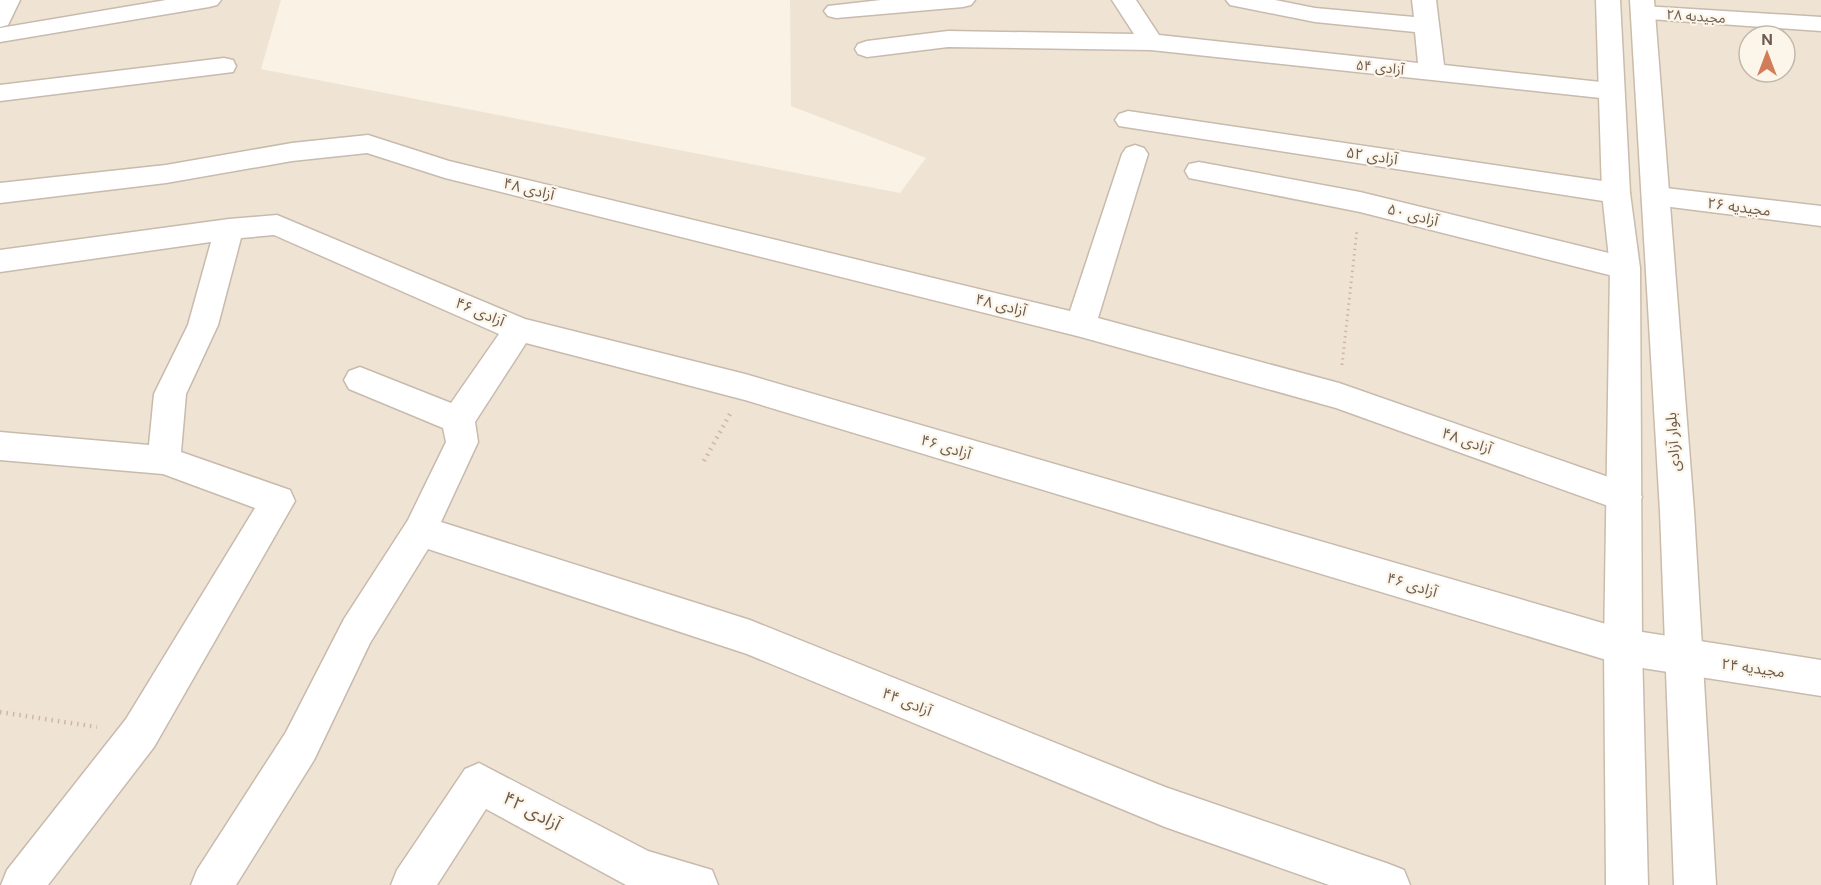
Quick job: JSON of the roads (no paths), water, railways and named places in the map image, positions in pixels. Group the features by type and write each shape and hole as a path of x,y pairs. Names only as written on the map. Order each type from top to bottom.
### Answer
{"street":[{"path":"0,20 8,0"},
{"path":"0,35 209,0"},
{"path":"836,11 963,0"},
{"path":"1124,0 1151,42"},
{"path":"1238,0 1316,15 1428,26"},
{"path":"1424,0 1432,73"},
{"path":"1608,0 1610,92 1616,193 1625,268 1623,647 1627,885"},
{"name":"مجیدیه ۲۸","path":"1642,6 1821,24"},
{"name":"بلوار آزادی","path":"1642,6 1677,511 1695,885"},
{"name":"آزادی ۵۴","path":"867,49 948,39 1151,42 1610,92"},
{"path":"0,93 224,66"},
{"name":"آزادی ۵۲","path":"1128,120 1616,193 1657,197"},
{"name":"آزادی ۴۸","path":"0,193 166,174 292,152 368,144 445,169 1081,325 1339,396 1625,497 1677,511"},
{"path":"1081,325 1135,154"},
{"name":"آزادی ۵۰","path":"1199,171 1360,202 1625,268"},
{"name":"مجیدیه ۲۶","path":"1657,197 1821,216"},
{"name":"آزادی ۴۶","path":"229,229 277,225 519,329 745,387 1623,647 1684,658"},
{"path":"0,261 229,229 203,325 170,394 164,460"},
{"path":"212,885 300,746 357,631 420,531 462,442 458,420 519,329"},
{"path":"360,380 458,420"},
{"path":"0,446 164,460 278,501 140,733 22,885"},
{"name":"آزادی ۴۴","path":"420,531 750,638 1165,807 1389,885"},
{"name":"مجیدیه ۲۴","path":"1684,658 1821,678"},
{"name":"آزادی ۴۲","path":"412,885 479,783 641,870 697,885"}]}
